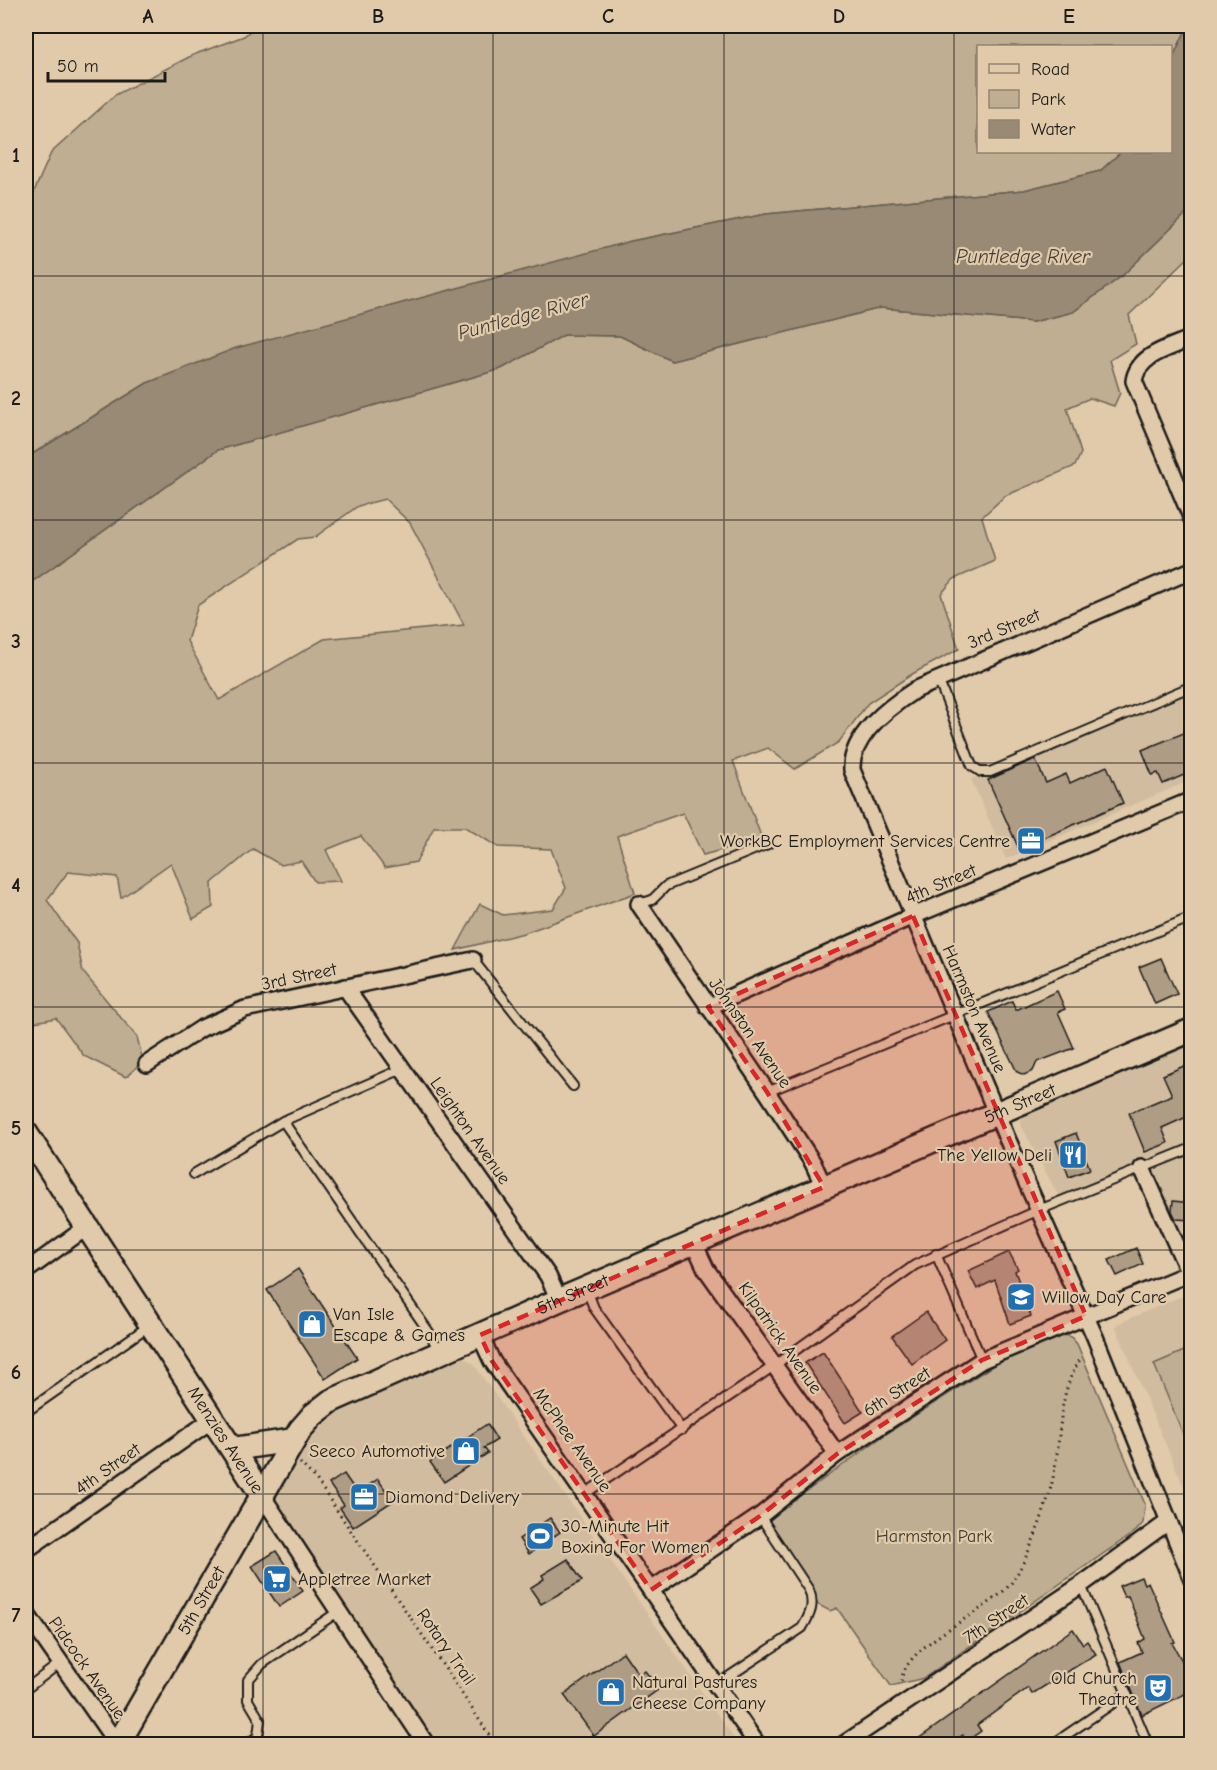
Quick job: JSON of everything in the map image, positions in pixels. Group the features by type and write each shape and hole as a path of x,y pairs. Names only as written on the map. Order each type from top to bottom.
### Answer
{"street":[{"path":"1191,338 1142,362 1135,377 1136,391 1191,519"},
{"name":"3rd Street","path":"854,753 891,707 915,690 1191,570"},
{"name":"Harmston Avenue","path":"854,753 852,770 997,1113 1086,1316 1191,1579"},
{"name":"4th Street","path":"708,1007 913,916 1191,800"},
{"name":"Johnston Avenue","path":"639,904 767,1092 813,1163 824,1187"},
{"name":"3rd Street","path":"147,1064 202,1028 245,1009 473,960"},
{"name":"Leighton Avenue","path":"345,987 548,1276 559,1300"},
{"name":"5th Street","path":"117,1744 263,1497 291,1445 313,1415 340,1395 1191,1030"},
{"name":"Menzies Avenue","path":"26,1134 233,1449 277,1522 339,1611 426,1744"},
{"path":"1142,1168 1190,1273"},
{"path":"26,1271 87,1227"},
{"name":"Kilpatrick Avenue","path":"694,1243 706,1269 837,1454"},
{"name":"6th Street","path":"651,1590 760,1516 837,1454 982,1360 1190,1273"},
{"name":"McPhee Avenue","path":"480,1335 492,1361 757,1744"},
{"name":"4th Street","path":"26,1550 213,1419"},
{"path":"233,1449 291,1445"},
{"name":"7th Street","path":"844,1744 1081,1585 1168,1522"},
{"name":"Pidcock Avenue","path":"26,1613 117,1744"}],"lane":[{"path":"938,679 972,766 981,772 990,772 1191,686"},
{"path":"639,904 651,900 666,886 768,844"},
{"path":"767,1092 956,1016 1191,917"},
{"path":"473,960 573,1086"},
{"path":"194,1174 283,1121 402,1069"},
{"path":"283,1121 431,1335 439,1352"},
{"path":"585,1493 682,1430 915,1265 1039,1210 1191,1148"},
{"path":"936,1254 982,1360"},
{"path":"586,1289 594,1308 682,1430"},
{"path":"26,1412 151,1324"},
{"path":"716,1685 802,1628 810,1616 813,1602 808,1590 760,1516"},
{"path":"1081,1585 1125,1695 1148,1744"},
{"path":"248,1744 258,1736 260,1720 248,1701 248,1680 262,1664 339,1611"},
{"path":"26,1689 60,1663"},
{"path":"1053,1744 1125,1695"}],"path":[{"path":"902,1681 913,1660 929,1643 990,1602 1011,1584 1024,1561 1055,1470 1064,1388 1081,1358"},
{"name":"Rotary Trail","path":"291,1445 398,1603 431,1644 495,1744"}],"highlighted area":[{"path":"913,916 1086,1316 982,1360 837,1454 760,1516 651,1590 492,1361 480,1335 824,1187 767,1092 708,1007"}],"shaded area":[{"path":"1191,686 1191,780 1006,859 971,779"},
{"path":"1191,1044 1191,1252 1181,1256 1142,1168 1061,1201 1020,1123 1026,1111 1042,1103 1054,1103"},
{"path":"1191,1292 1191,1504 1116,1328 1117,1324"},
{"path":"460,1356 473,1363 738,1744 432,1744 276,1503 276,1496 301,1447 332,1412"}],"green space":[{"path":"256,26 1188,26 1172,59 1172,45 977,45 977,153 1120,153 1100,171 1024,190 766,214 631,241 147,383 26,458 26,210 51,153 115,95 193,55 244,36"},
{"path":"1191,209 1191,255 1129,315 1136,344 1110,360 1120,393 1114,406 1090,398 1067,408 1081,453 1075,466 1005,496 982,517 995,561 954,579 941,594 959,649 914,673 868,703 839,742 795,769 768,748 733,761 762,839 703,855 683,813 617,836 635,893 524,933 455,950 480,904 503,915 553,909 566,888 551,849 498,847 465,827 434,827 416,862 385,868 361,836 326,850 341,881 315,882 301,861 281,865 253,849 212,883 213,907 193,919 171,863 121,898 117,877 68,872 47,900 77,943 83,972 137,1037 143,1061 126,1077 84,1056 56,1018 35,1022 26,1011 26,586 218,450 501,369 564,335 620,336 672,361 881,308 1033,322 1073,312 1122,276","holes":["385,499 410,523 464,625 324,639 219,700 187,641 198,605 298,539 315,537 358,506"]},
{"name":"Harmston Park","path":"1065,1335 1071,1337 1077,1344 1145,1504 1143,1523 1136,1531 924,1678 891,1686 837,1608 830,1611 813,1602 768,1528 771,1517 886,1434 1000,1361"},
{"path":"1191,1348 1191,1453 1154,1364"}],"water":[{"name":"Puntledge River","path":"1188,26 1192,26 1191,209 1122,276 1073,312 1033,322 881,308 672,361 620,336 564,335 501,369 218,450 26,586 26,458 147,383 236,348 631,241 766,214 1024,190 1100,171 1120,153 1172,153 1172,59"}],"building":[{"path":"1191,730 1191,772 1163,784 1158,773 1152,775 1142,750"},
{"path":"1035,759 1046,783 1066,774 1070,783 1107,766 1123,803 1019,849 988,780"},
{"path":"1161,958 1177,994 1155,1004 1139,967"},
{"path":"1057,991 1065,1009 1058,1012 1074,1048 1037,1062 1033,1071 1024,1075 1017,1072 988,1012 1012,1001 1016,1010"},
{"path":"1191,1063 1191,1115 1162,1128 1168,1143 1145,1152 1129,1113 1172,1095 1163,1075"},
{"name":"The Yellow Deli","path":"1076,1133 1090,1169 1069,1177 1056,1141"},
{"path":"1173,1201 1191,1203 1191,1220 1176,1219 1172,1211"},
{"path":"1136,1248 1143,1264 1117,1276 1109,1260"},
{"path":"1009,1252 1018,1269 1015,1271 1031,1316 1010,1324 995,1280 977,1289 968,1271"},
{"name":"Van Isle Escape & Games","path":"298,1269 357,1358 325,1379 267,1290"},
{"path":"926,1312 945,1340 912,1364 892,1336"},
{"path":"823,1352 863,1412 845,1423 805,1363"},
{"name":"Seeco Automotive","path":"487,1424 497,1440 484,1448 488,1453 444,1482 430,1462"},
{"name":"Diamond Delivery","path":"344,1474 357,1493 378,1479 393,1501 353,1527 340,1508 344,1505 329,1484"},
{"name":"30-Minute Hit Boxing For Women","path":"550,1518 560,1532 529,1554 519,1539"},
{"name":"Appletree Market","path":"276,1551 303,1591 279,1607 252,1566"},
{"path":"568,1559 582,1581 541,1604 530,1588 544,1579 542,1575"},
{"path":"1141,1577 1144,1584 1148,1582 1175,1642 1172,1643 1191,1677 1191,1691 1142,1715 1120,1662 1142,1652 1138,1643 1145,1639 1128,1596 1124,1597 1119,1586"},
{"path":"1073,1629 1083,1644 1087,1641 1096,1654 1032,1694 1028,1688 977,1725 981,1731 967,1741 963,1735 949,1744 911,1744"},
{"name":"Natural Pastures Cheese Company","path":"623,1652 639,1675 645,1671 659,1689 594,1736 564,1695"}],"place":[{"name":"WorkBC Employment Services Centre","path":"1031,841"},
{"name":"The Yellow Deli","path":"1073,1155"},
{"name":"Willow Day Care","path":"1021,1297"},
{"name":"Van Isle Escape & Games","path":"312,1324"},
{"name":"Seeco Automotive","path":"466,1451"},
{"name":"Diamond Delivery","path":"364,1497"},
{"name":"30-Minute Hit Boxing For Women","path":"540,1536"},
{"name":"Appletree Market","path":"277,1579"},
{"name":"Old Church Theatre","path":"1158,1688"},
{"name":"Natural Pastures Cheese Company","path":"611,1692"}]}
